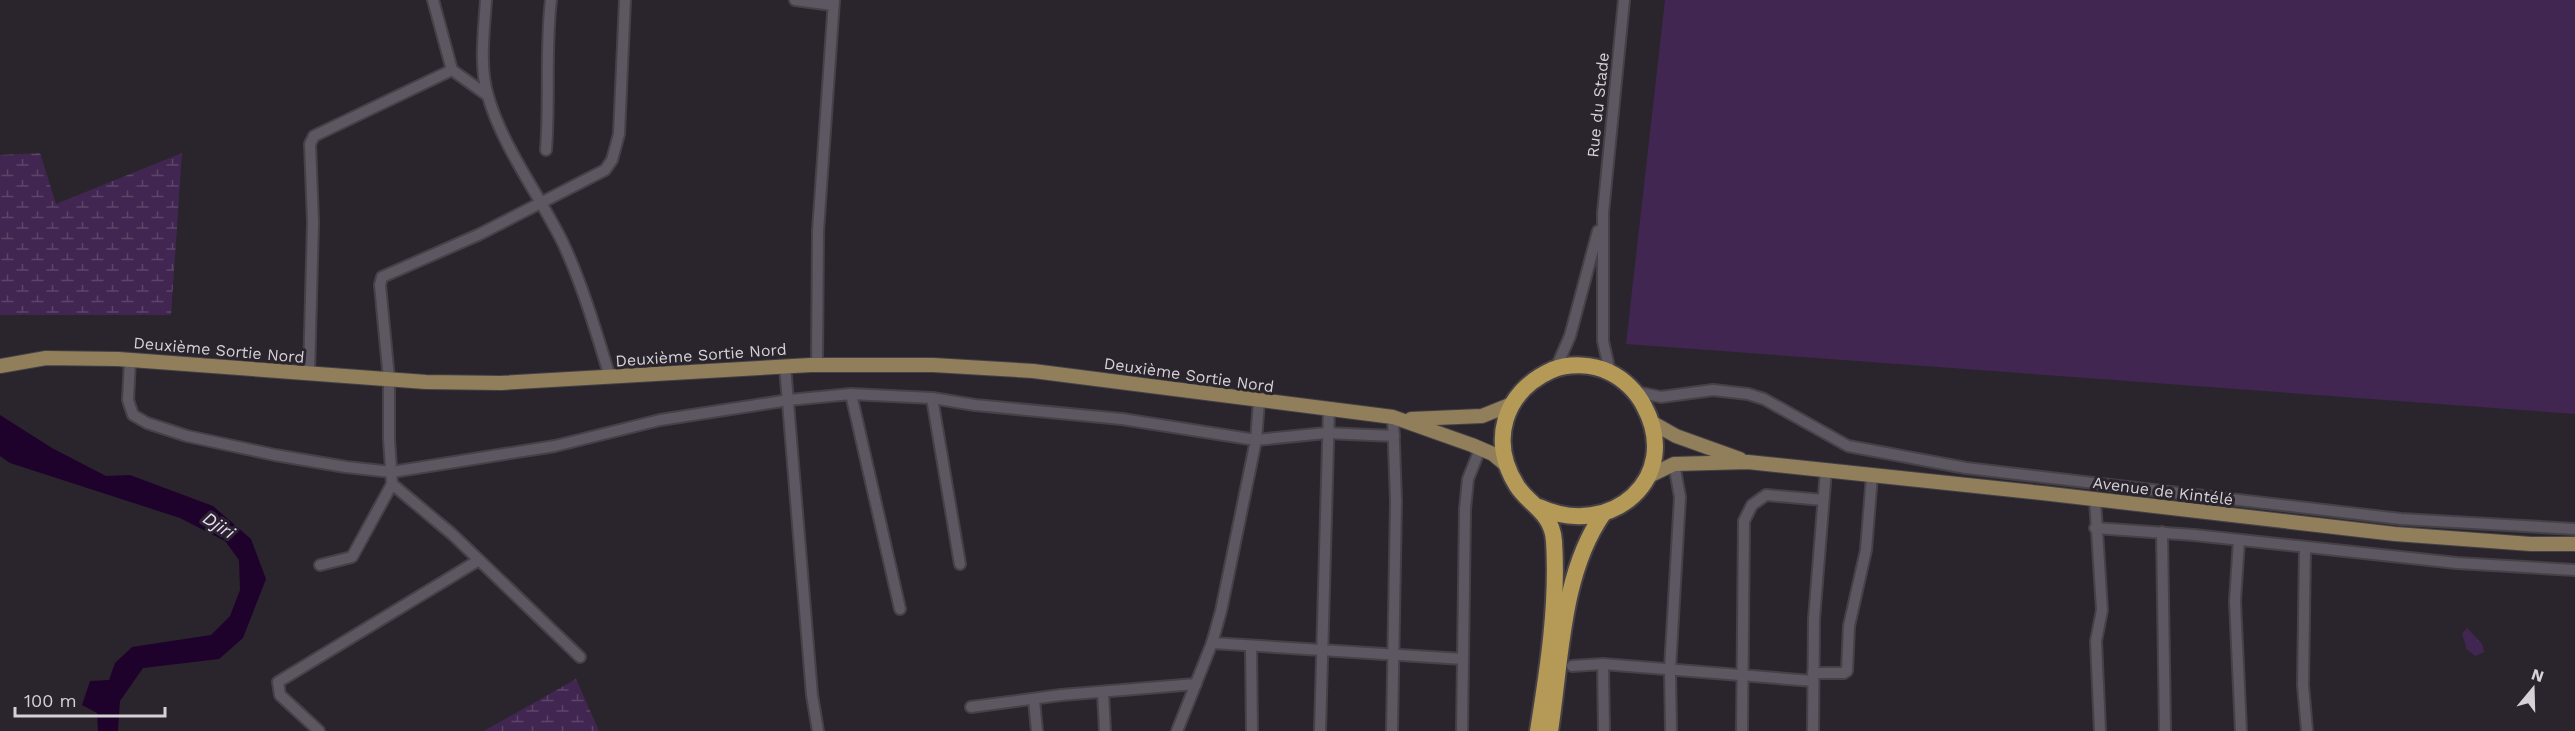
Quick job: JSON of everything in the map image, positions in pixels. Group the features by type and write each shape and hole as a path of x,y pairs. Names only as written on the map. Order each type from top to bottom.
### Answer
{"highway":[{"path":"1574,365 1610,372 1637,392 1653,423 1656,441 1647,477 1636,493 1621,506 1603,514 1587,518 1570,518 1554,514 1539,507 1518,489 1505,464 1502,443 1504,423 1512,404 1523,388 1539,376 1574,365"},
{"path":"1538,731 1554,603 1554,538 1539,507"},
{"path":"1550,731 1568,605 1587,541 1603,514"}],"main road":[{"name":"Deuxième Sortie Nord","path":"0,366 46,358 130,360 389,380 501,383 785,366 933,365 1033,371 1398,418 1482,416 1512,404"},
{"name":"Deuxième Sortie Nord","path":"1398,418 1480,448 1493,454 1505,464"},
{"name":"Avenue de Kintélé","path":"1653,423 1676,436 1748,462"},
{"name":"Avenue de Kintélé","path":"1647,477 1674,464 1748,462 2095,499 2291,524 2531,544 2575,544"}],"street":[{"path":"434,0 452,70 487,95"},
{"path":"486,0 484,67 487,95 504,133 563,243 580,284 610,377"},
{"path":"546,150 550,92 548,47 551,0"},
{"path":"320,565 352,557 392,484 389,380 380,285 382,277 477,235 597,176 612,160 619,134 626,0"},
{"path":"795,0 833,2 818,231 817,365"},
{"name":"Rue du Stade","path":"1610,372 1603,341 1603,213 1624,0"},
{"path":"309,374 313,222 310,144 314,136 452,70"},
{"name":"Rue du Stade","path":"1556,369 1570,336 1582,297 1603,213"},
{"path":"130,360 128,400 133,415 147,423 187,436 274,455 392,472 555,446 660,420 789,400 851,394 932,398 975,405 1122,419 1256,440 1326,433 1394,436"},
{"path":"785,366 812,695 818,731"},
{"path":"1637,392 1661,397 1713,390 1749,394 1764,399 1848,446 1966,468 2390,518 2525,528 2575,529"},
{"path":"851,394 900,609"},
{"path":"932,398 960,564"},
{"path":"1177,731 1212,643 1221,611 1256,440 1259,401"},
{"path":"1320,731 1326,433 1329,408"},
{"path":"1392,731 1396,501 1394,436 1398,418"},
{"path":"1462,731 1462,587 1466,494 1471,470 1480,448"},
{"path":"1671,731 1670,669 1680,497 1674,464"},
{"path":"1812,731 1814,619 1826,470"},
{"path":"1572,666 1603,664 1742,677 1813,677 1847,671 1849,627 1866,550 1872,475"},
{"path":"392,484 479,560 580,657"},
{"path":"1742,731 1744,521 1752,505 1766,495 1823,500"},
{"path":"2095,499 2102,610 2096,641 2100,731"},
{"path":"2096,528 2162,532 2457,563 2575,570"},
{"path":"2162,532 2166,731"},
{"path":"2239,540 2235,602 2241,731"},
{"path":"2305,547 2303,685 2307,731"},
{"path":"319,731 280,695 278,682 479,560"},
{"path":"1212,643 1463,659"},
{"path":"1251,646 1252,731"},
{"path":"1603,664 1604,731"},
{"path":"971,707 1196,684"},
{"path":"1102,693 1105,731"},
{"path":"1034,700 1037,731"}],"green space":[{"path":"1665,0 2575,0 2575,414 1626,344"},
{"path":"40,153 56,204 182,153 171,315 0,315 0,155"},
{"path":"2467,628 2482,644 2484,652 2475,656 2467,649 2462,634"},
{"path":"576,679 599,731 484,731"}],"water":[{"name":"Djiri","path":"0,415 52,448 106,476 130,475 213,506 251,539 266,579 243,638 219,659 143,668 120,701 118,731 98,731 97,713 82,705 90,681 109,680 115,663 132,647 211,635 230,616 240,590 239,560 225,541 180,518 10,463 0,456"}]}
